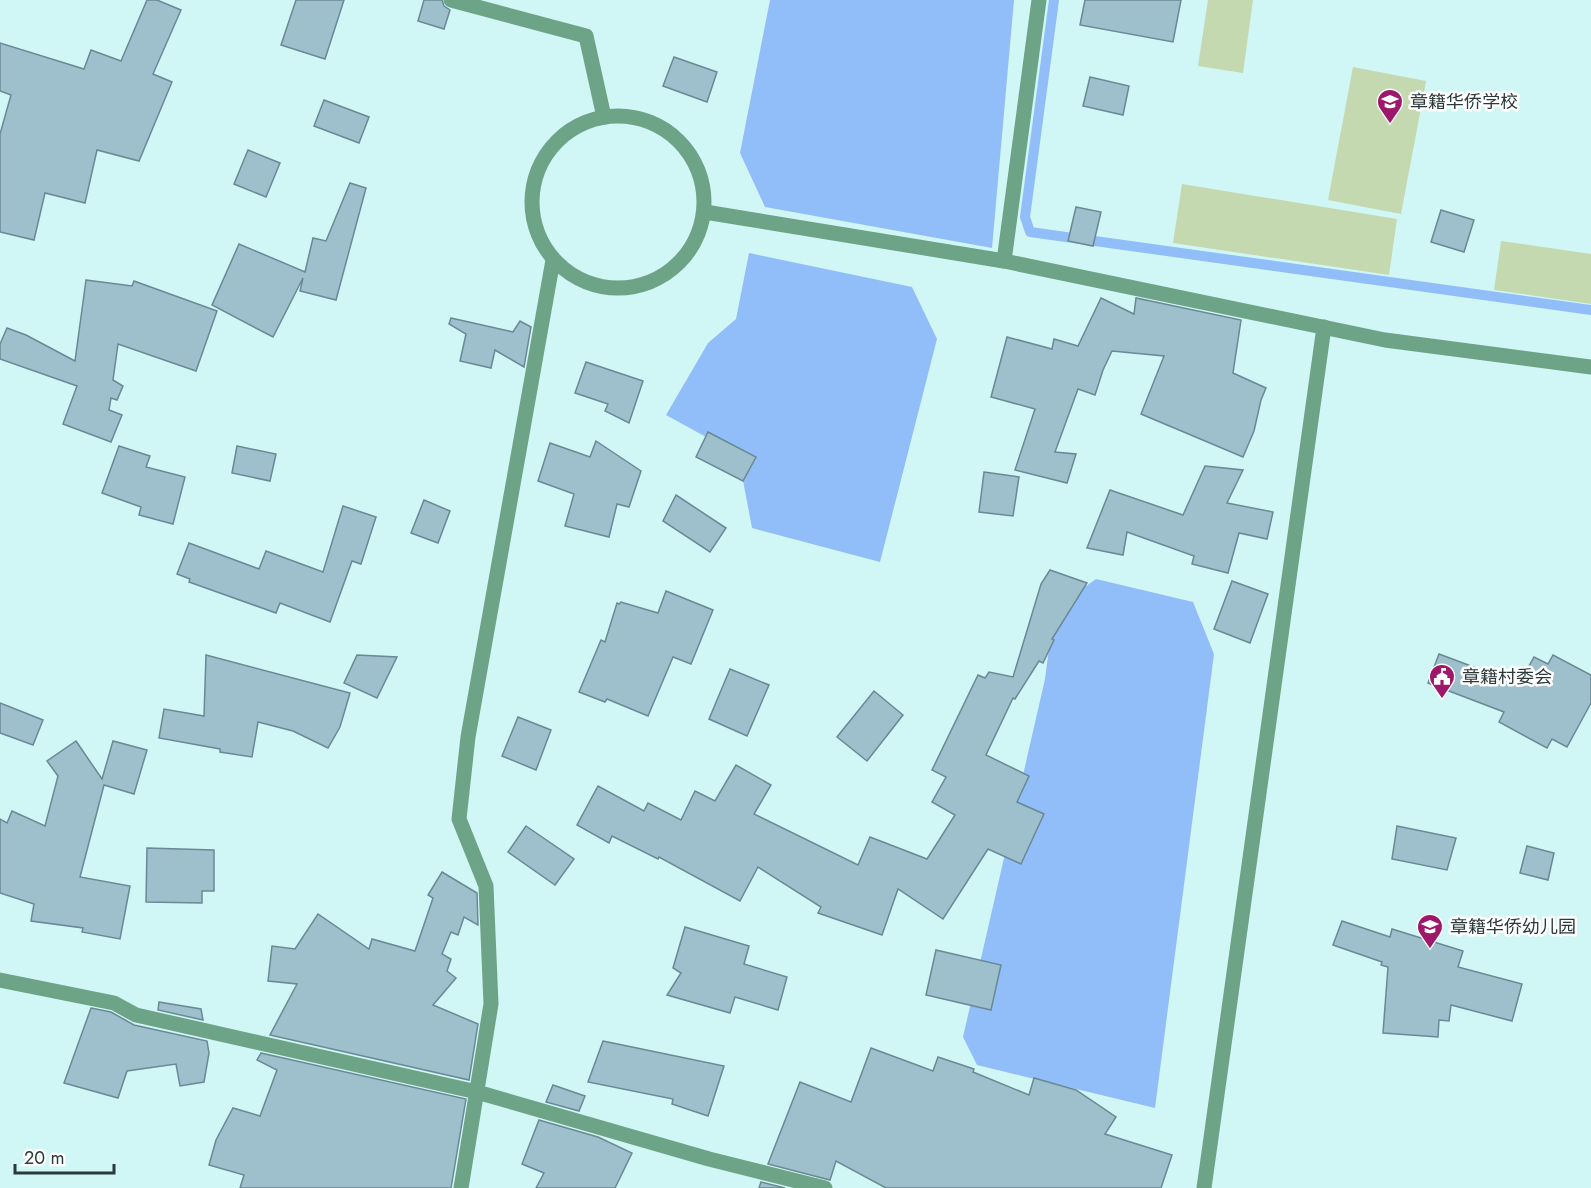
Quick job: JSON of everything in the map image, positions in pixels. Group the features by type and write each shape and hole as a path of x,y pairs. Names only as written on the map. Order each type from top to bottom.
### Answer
{"street":[{"path":"451,0 586,36 604,117"},
{"path":"1005,261 1039,0"},
{"path":"616,115 646,120 672,134 692,156 703,183 705,213 696,240 680,264 656,280 630,289 602,287 576,278 553,260 538,237 533,219 531,209 533,182 544,156 562,135 588,120 616,115"},
{"path":"705,213 1005,261 1385,340 1591,367"},
{"path":"461,1188 491,1004 486,886 459,819 468,737 553,260"},
{"path":"1204,1188 1324,327"},
{"path":"0,980 114,1003 136,1015 477,1092 709,1159 825,1188"}],"green space":[{"path":"1208,0 1253,0 1243,73 1198,66"},
{"path":"1353,67 1426,81 1401,214 1328,200"},
{"path":"1182,184 1397,219 1389,275 1173,243"},
{"path":"1501,241 1591,254 1591,304 1494,290"}],"water":[{"path":"770,0 1014,0 992,248 765,207 740,153"},
{"path":"749,253 912,287 937,339 880,562 752,528 741,470 706,437 666,415 708,343 736,319"},
{"path":"1096,579 1193,602 1214,654 1155,1108 977,1065 963,1037 1045,679 1054,609"}],"building":[{"path":"147,0 157,0 181,10 153,74 172,82 139,161 97,150 85,203 45,193 34,240 0,232 0,134 11,95 0,91 0,43 84,69 91,50 121,61"},
{"path":"296,0 344,0 325,59 281,45"},
{"path":"424,0 442,0 444,6 450,10 444,29 418,21"},
{"path":"1085,0 1181,0 1173,42 1080,25"},
{"path":"674,57 717,72 707,102 663,86"},
{"path":"1090,77 1129,86 1123,115 1083,106"},
{"path":"324,100 369,117 359,143 314,126"},
{"path":"248,150 280,163 266,197 234,184"},
{"path":"350,183 366,188 336,300 300,291 303,278 273,337 212,305 239,244 305,272 313,238 326,241"},
{"path":"1076,207 1101,212 1093,246 1068,241"},
{"path":"1441,210 1474,220 1464,252 1431,242"},
{"path":"86,280 132,286 134,281 217,311 196,371 118,344 113,380 123,386 117,400 111,398 109,410 122,415 111,442 63,424 77,386 0,359 0,344 7,328 26,335 75,361"},
{"path":"1101,298 1134,314 1136,298 1241,320 1233,373 1266,388 1254,431 1243,457 1141,414 1164,356 1112,351 1095,395 1078,389 1055,452 1076,454 1067,483 1015,470 1035,409 991,397 1007,337 1052,349 1054,339 1078,346"},
{"path":"451,318 513,332 520,321 531,327 524,367 495,350 491,368 460,361 466,334 449,324"},
{"path":"586,362 643,381 629,423 605,411 608,404 575,393"},
{"path":"708,432 756,457 743,481 696,457"},
{"path":"596,441 641,471 629,507 617,504 609,537 565,526 574,494 538,481 550,443 590,457"},
{"path":"119,446 150,456 146,467 185,477 173,524 139,515 141,507 102,493"},
{"path":"237,446 276,454 270,481 232,473"},
{"path":"1205,466 1243,470 1227,503 1273,512 1267,539 1239,533 1228,573 1192,564 1194,556 1127,532 1123,555 1087,548 1110,490 1183,515"},
{"path":"984,472 1019,477 1013,516 979,512"},
{"path":"676,495 726,528 710,552 663,521"},
{"path":"424,500 450,511 438,543 411,533"},
{"path":"343,506 376,517 361,564 352,561 330,622 280,603 276,613 189,582 190,579 177,574 189,543 259,569 266,551 323,572"},
{"path":"1050,570 1087,583 1052,639 1054,640 1043,663 1039,661 1015,699 1013,698 986,755 1029,776 1017,802 1044,814 1021,864 988,849 943,919 898,889 882,935 818,913 821,907 758,867 740,901 659,857 658,859 612,836 609,843 577,825 598,786 644,811 648,803 681,820 695,791 715,801 736,765 771,785 754,814 858,865 870,837 927,859 955,815 932,802 946,777 932,770 978,675 985,678 989,672 1013,677 1041,584"},
{"path":"1232,581 1268,594 1250,643 1214,629"},
{"path":"666,591 713,610 691,664 673,657 648,716 607,699 605,702 579,692 601,640 605,642 617,603 621,602 658,613"},
{"path":"1439,654 1519,684 1534,657 1548,664 1553,655 1591,675 1591,703 1567,747 1552,739 1547,748 1499,722 1504,712 1428,683"},
{"path":"206,655 350,693 340,727 328,748 293,731 258,722 252,757 159,738 164,709 204,716"},
{"path":"357,655 397,657 377,698 344,683"},
{"path":"730,669 769,685 747,736 709,719"},
{"path":"874,691 903,715 867,761 837,737"},
{"path":"0,703 43,720 33,745 0,733"},
{"path":"518,717 551,730 536,770 502,756"},
{"path":"76,741 102,779 113,741 147,750 134,794 104,785 80,877 130,886 120,939 82,932 83,928 31,921 34,904 0,893 0,819 7,823 12,811 45,826 58,776 47,761"},
{"path":"526,826 574,859 555,885 508,852"},
{"path":"1397,826 1456,838 1447,870 1392,859"},
{"path":"1527,846 1554,853 1548,880 1520,873"},
{"path":"147,848 214,850 214,891 202,891 202,903 146,902"},
{"path":"442,872 477,893 478,925 464,917 458,935 451,932 442,954 451,959 447,971 456,978 433,1005 478,1024 469,1080 270,1035 297,984 268,981 272,946 295,949 318,914 369,949 372,939 415,951 433,898 428,895"},
{"path":"1342,921 1390,937 1392,929 1463,951 1458,967 1522,984 1512,1021 1451,1005 1449,1021 1439,1020 1438,1037 1383,1033 1388,967 1381,965 1382,962 1333,945"},
{"path":"685,927 749,946 744,964 787,977 778,1010 735,997 730,1013 667,995 681,973 673,968"},
{"path":"936,950 1001,965 991,1010 926,995"},
{"path":"159,1002 201,1009 203,1020 158,1010"},
{"path":"91,1008 111,1012 134,1025 207,1041 209,1053 204,1082 180,1086 176,1064 127,1071 118,1098 64,1083"},
{"path":"603,1041 724,1066 708,1116 672,1104 673,1099 588,1082"},
{"path":"871,1048 933,1071 938,1057 974,1069 973,1072 1029,1095 1034,1078 1076,1090 1116,1117 1105,1134 1172,1155 1161,1188 886,1188 836,1161 830,1180 768,1164 800,1082 851,1102"},
{"path":"261,1053 466,1099 451,1188 240,1188 244,1175 209,1165 216,1140 233,1108 260,1116 277,1070 257,1060"},
{"path":"553,1085 585,1096 579,1111 546,1102"},
{"path":"539,1120 598,1137 632,1153 615,1188 536,1188 544,1173 522,1164"},
{"path":"761,1182 785,1188 759,1188"}],"waterway":[{"path":"1054,0 1025,217 1030,232 1591,310"}],"place":[{"name":"章籍华侨学校","path":"1390,125"},
{"name":"章籍村委会","path":"1442,700"},
{"name":"章籍华侨幼儿园","path":"1430,950"}]}
